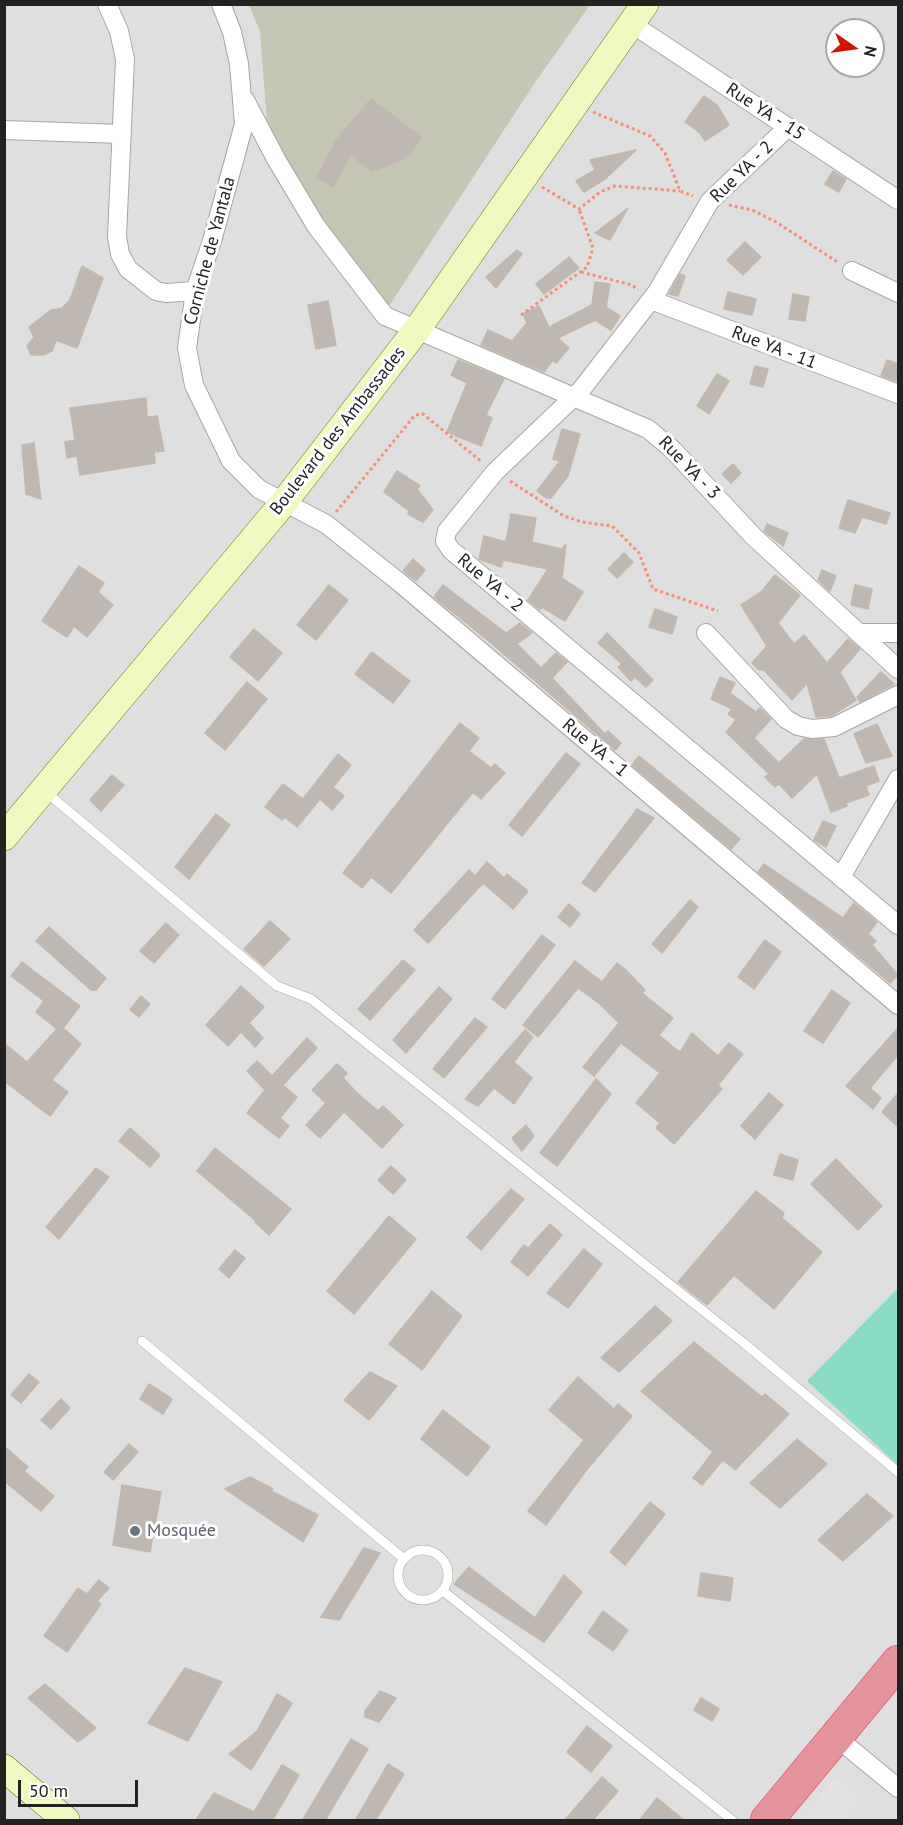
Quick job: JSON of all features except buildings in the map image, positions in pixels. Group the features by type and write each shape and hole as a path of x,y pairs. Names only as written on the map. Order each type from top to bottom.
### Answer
{"highway":[{"path":"767,1821 898,1662"}],"main road":[{"name":"Boulevard des Ambassades","path":"4,837 285,501 418,328 639,14"},
{"path":"4,1768 66,1821"}],"street":[{"path":"107,4 119,31 126,59 117,236 120,254 128,269 156,291 166,293 195,291"},
{"name":"Corniche de Yantala","path":"221,4 232,32 243,97 244,124 212,241 195,291 187,348 194,385 231,461 259,489 285,501"},
{"name":"Rue YA - 15","path":"639,14 788,127 898,200"},
{"name":"Rue YA - 3","path":"243,97 276,159 323,235 385,316 418,328 633,421 661,438 753,536 898,669"},
{"name":"Rue YA - 2","path":"788,127 710,201 651,300 574,396 495,472 447,531 447,545 898,925"},
{"path":"4,130 122,134"},
{"path":"852,271 898,293"},
{"name":"Rue YA - 11","path":"651,300 898,394"},
{"name":"Rue YA - 1","path":"285,501 326,524 399,582 898,1005"},
{"path":"706,633 786,719 798,726 834,727 898,696"},
{"path":"858,633 898,633"},
{"path":"841,877 898,779"},
{"path":"836,1737 898,1788"}],"lane":[{"path":"44,790 277,986 311,999 745,1344 898,1472"},
{"path":"142,1341 405,1559"},
{"path":"426,1549 442,1557 449,1574 443,1591 428,1600 411,1598 399,1585 398,1567 409,1553 426,1549"},
{"path":"443,1591 732,1821"}],"path":[{"path":"574,105 650,136 665,153 680,191"},
{"path":"521,315 587,267 593,248 579,209 524,176"},
{"path":"579,209 600,192 615,186 680,191 710,201 752,210 776,222 852,271"},
{"path":"581,272 632,285 651,300"},
{"path":"326,524 415,415 423,414 495,472 564,516 582,522 612,526 639,553 653,589 717,611"}],"shaded area":[{"path":"5,5 898,5 898,1820 5,1820"},
{"path":"249,5 590,5 536,81 389,306 318,215 267,123 260,32"},
{"path":"835,1779 859,1798 841,1820 801,1820"}],"green space":[{"path":"898,1288 898,1465 807,1381"}],"place":[{"name":"Mosquée","path":"135,1531"}]}
